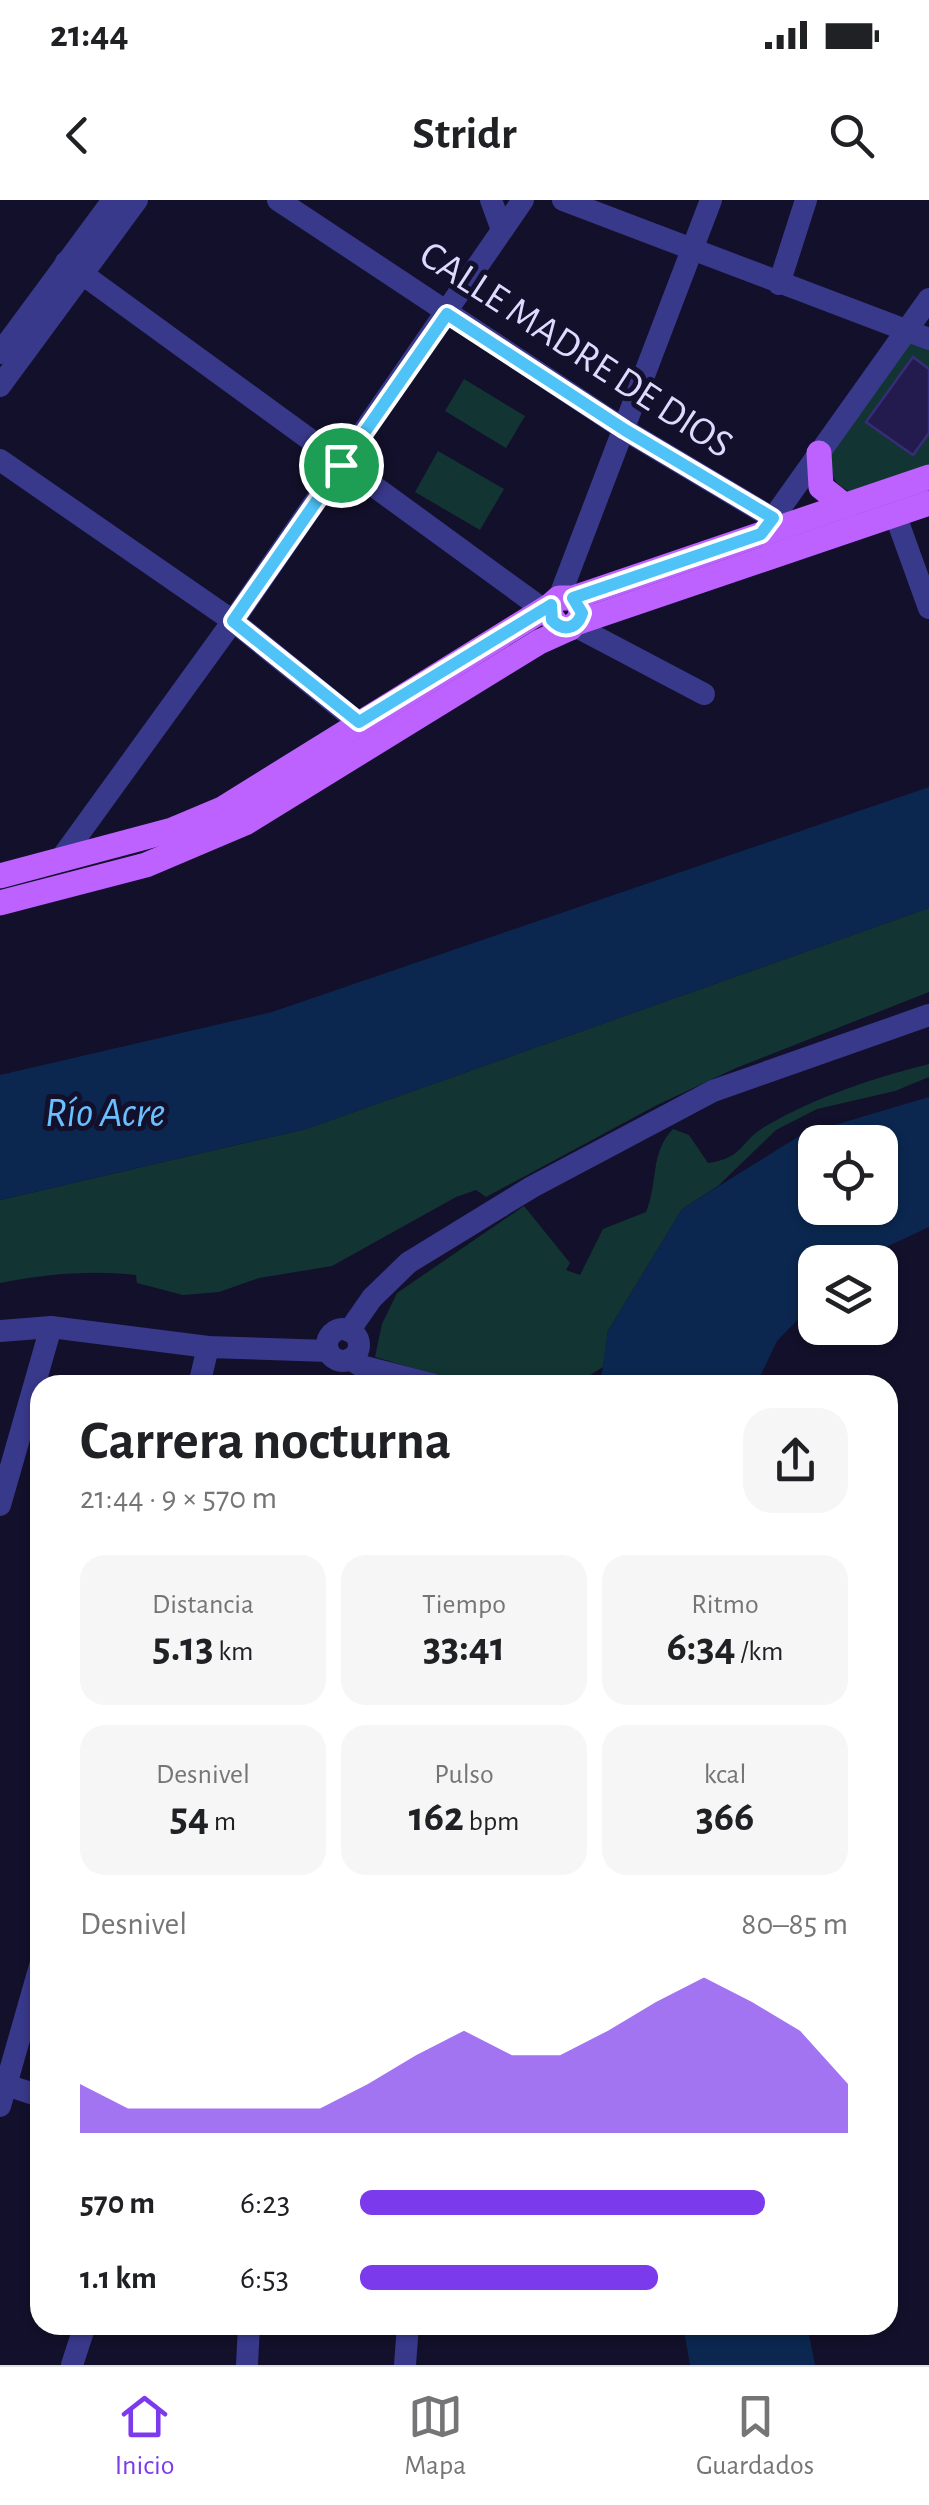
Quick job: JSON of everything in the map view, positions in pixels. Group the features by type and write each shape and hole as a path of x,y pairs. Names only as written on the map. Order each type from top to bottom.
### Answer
{"main road":[{"path":"819,453 820,487 845,506"},
{"path":"0,876 172,830 222,809 359,722 564,612 773,526 929,478"},
{"path":"0,903 146,865 245,823 539,642 564,612 929,503"}],"street":[{"path":"0,386 113,200"},
{"path":"0,353 137,200"},
{"name":"CALLE MADRE DE DIOS","path":"278,200 773,526"},
{"path":"491,200 502,230"},
{"path":"60,860 233,621 523,200"},
{"path":"563,200 692,252 919,334"},
{"path":"564,612 625,430 712,200"},
{"path":"779,284 806,200"},
{"path":"74,269 341,465 564,612 704,694"},
{"path":"773,526 819,453 919,334 929,298"},
{"path":"0,460 233,621 359,722"},
{"path":"895,514 929,608"},
{"path":"349,1365 359,1347 348,1330 372,1298 408,1263 532,1187 713,1090 929,1015"},
{"path":"37,1375 50,1328"},
{"path":"0,1331 50,1328 349,1365 392,1375"},
{"path":"201,1375 208,1347"},
{"path":"0,1505 30,1399"},
{"path":"30,1999 2,2092 30,2095"},
{"path":"72,2365 82,2335"},
{"path":"248,2365 249,2335"},
{"path":"405,2365 407,2335"}],"green space":[{"path":"915,342 929,348 929,469 855,493 848,491 831,472 831,450 906,346"},
{"path":"464,379 525,416 506,448 445,411"},
{"path":"438,451 504,489 480,530 415,492"},
{"path":"929,908 929,992 736,1068 657,1105 486,1197 476,1190 456,1197 332,1266 259,1278 219,1292 183,1295 137,1283 136,1275 68,1274 0,1283 0,1200 306,1129"},
{"path":"929,1064 929,1077 895,1091 817,1109 776,1130 718,1186 682,1209 608,1331 603,1367 590,1375 436,1375 375,1357 382,1324 397,1293 524,1206 570,1263 566,1270 580,1275 603,1229 646,1212 661,1148 673,1129 689,1135 708,1163 736,1153 766,1126 805,1106 866,1082"}],"water":[{"name":"Río Acre","path":"929,787 929,908 306,1129 0,1200 0,1075 272,1012"},
{"path":"929,1097 929,1227 890,1245 798,1245 798,1319 777,1341 761,1375 601,1375 608,1331 682,1209 798,1137 798,1225 898,1225 898,1125 835,1125"},
{"path":"685,2335 809,2335 815,2365 690,2365"}],"building":[{"path":"913,357 929,369 929,433 913,455 866,422"}],"route":[{"path":"447,314 625,430 773,518 761,534 573,598 582,613 579,622 570,628 560,627 552,620 551,605 359,722 233,621 341,465 447,314"}]}
